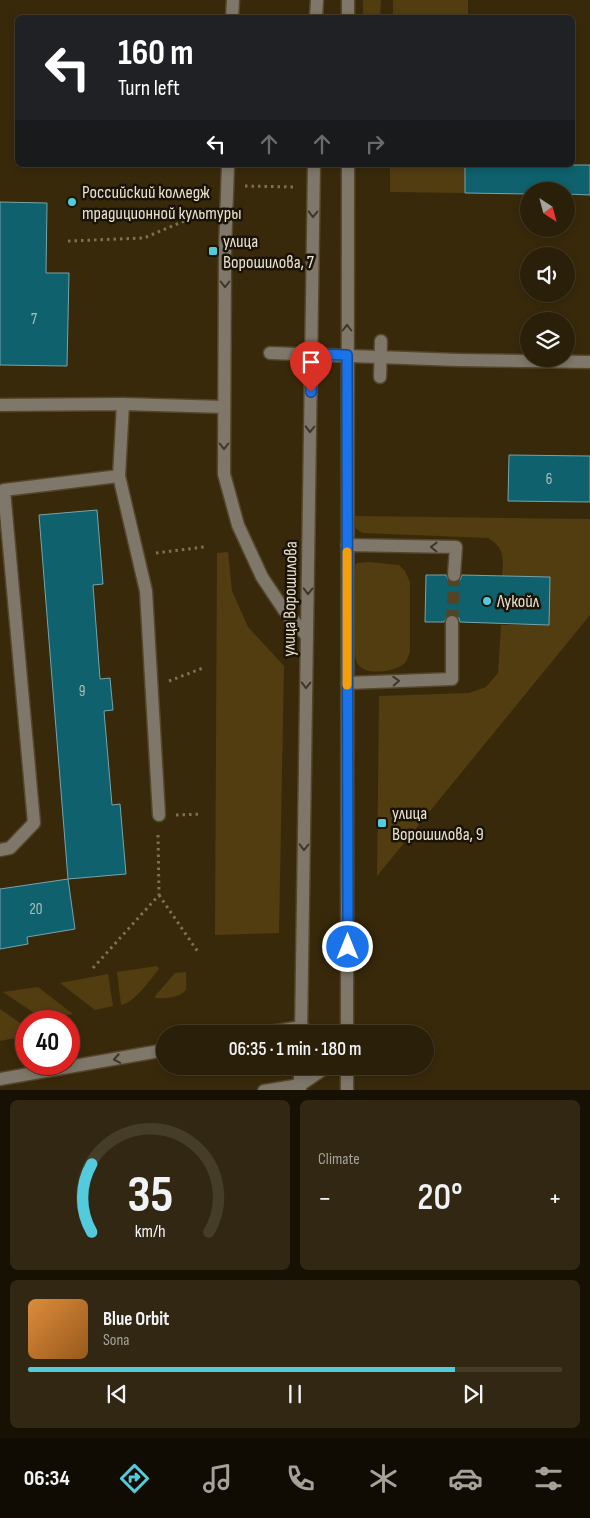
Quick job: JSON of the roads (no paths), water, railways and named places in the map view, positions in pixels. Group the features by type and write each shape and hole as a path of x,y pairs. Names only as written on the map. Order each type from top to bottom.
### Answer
{"street":[{"path":"232,15 233,0"},
{"path":"316,15 317,0"},
{"path":"348,0 348,15"},
{"path":"228,167 225,250 224,474 238,525 262,576 284,610 307,636"},
{"name":"улица Ворошилова","path":"301,1025 314,167"},
{"path":"348,167 348,1025"},
{"path":"380,342 380,377"},
{"path":"270,353 458,360 590,362"},
{"path":"0,405 123,404 224,407"},
{"path":"123,404 119,476 146,591 159,815"},
{"path":"0,850 10,848 34,824 4,490 119,476"},
{"path":"347,545 456,548 454,575"},
{"path":"347,683 452,679 452,622"},
{"path":"0,1079 156,1052"},
{"path":"300,1075 300,1088"},
{"path":"264,1090 300,1088 317,1075"},
{"path":"347,1075 347,1090"}],"tunnel":[{"path":"452,622 454,575"}],"place":[{"name":"Российский колледж традиционной культуры","path":"72,202"},
{"name":"улица Ворошилова, 7","path":"213,251"},
{"name":"Лукойл","path":"487,601"},
{"name":"улица Ворошилова, 9","path":"382,823"}]}
